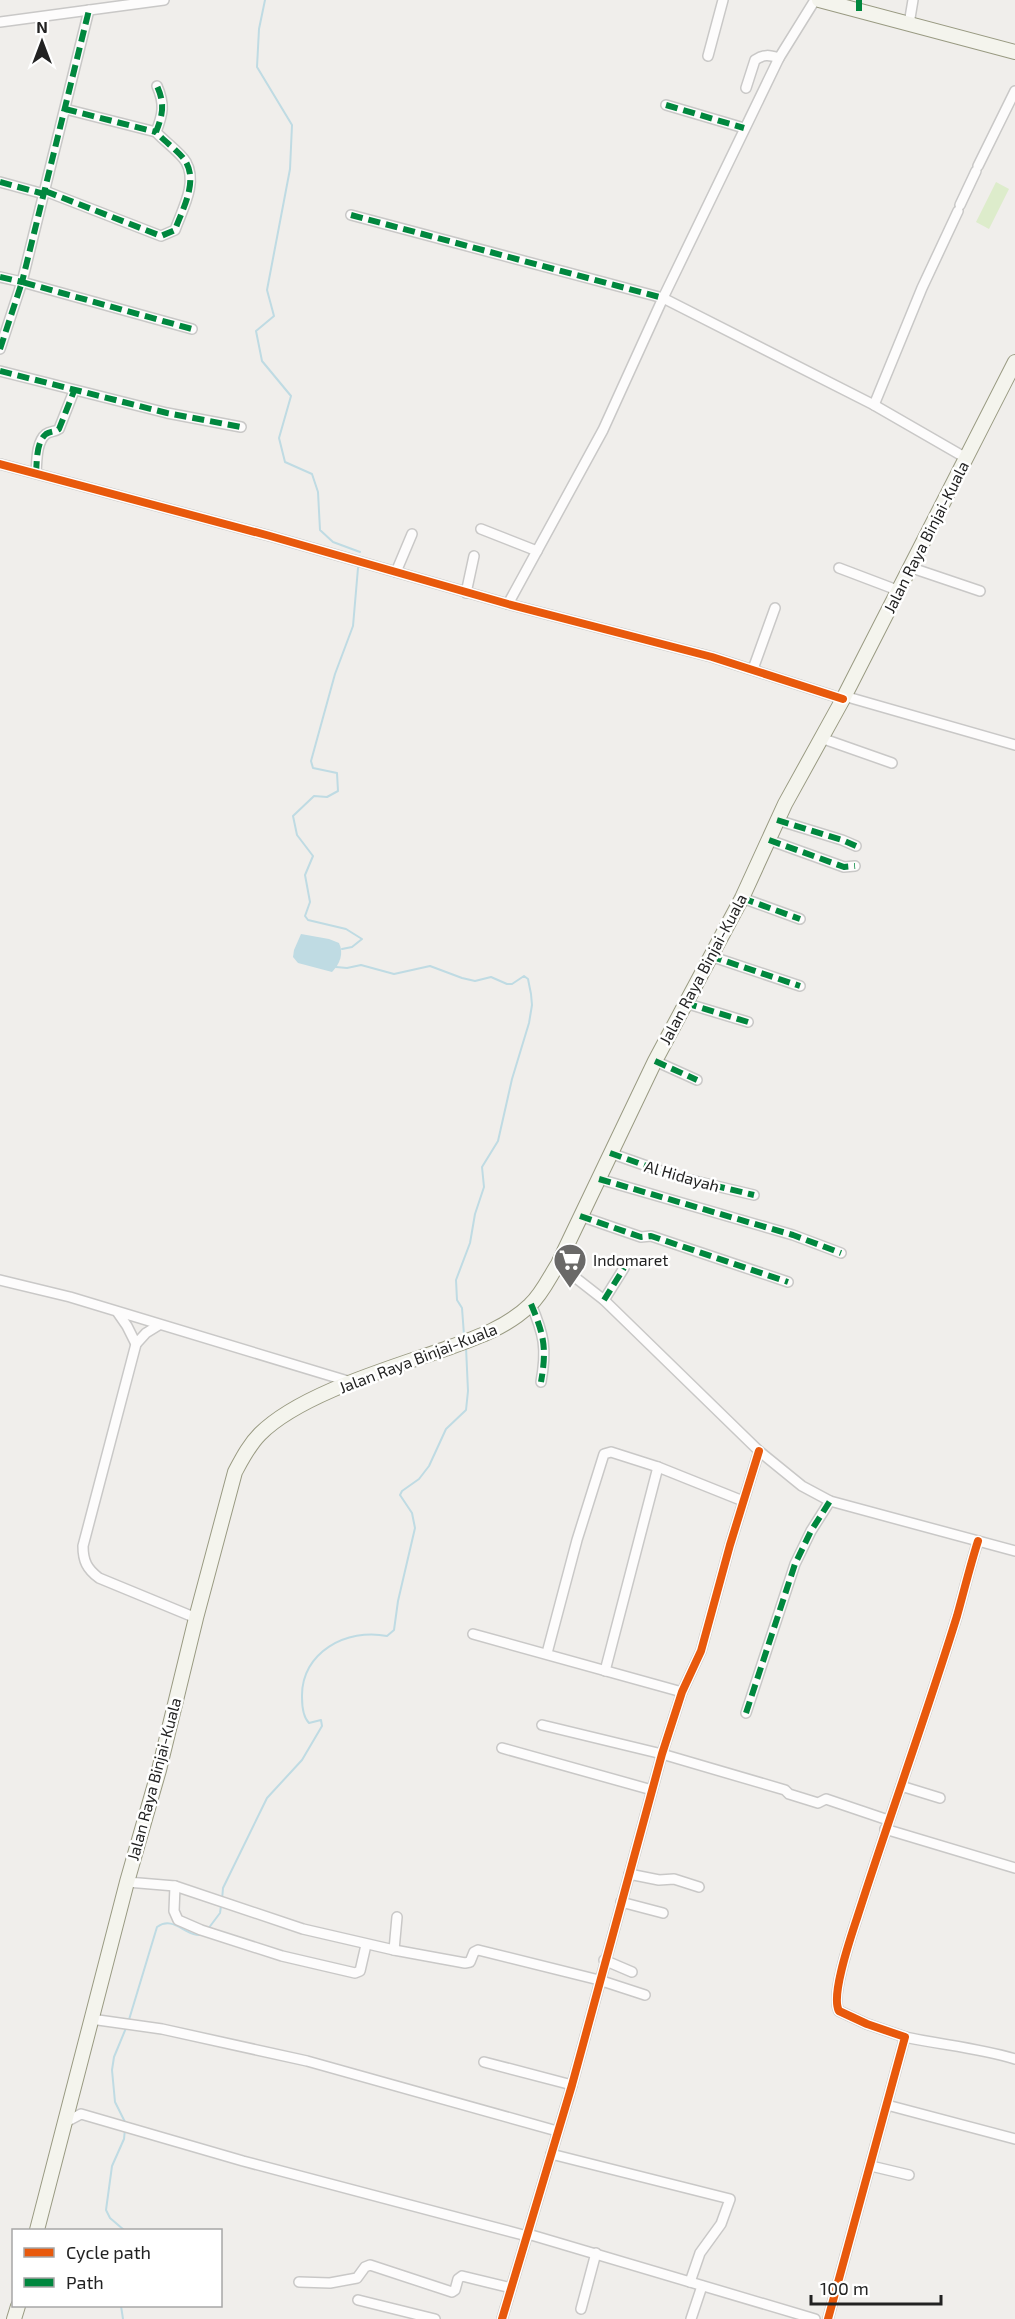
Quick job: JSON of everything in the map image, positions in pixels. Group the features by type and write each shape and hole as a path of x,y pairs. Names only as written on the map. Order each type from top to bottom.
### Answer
{"main road":[{"path":"817,0 859,6 909,24 1015,52"},
{"name":"Jalan Raya Binjai-Kuala","path":"37,2229 127,1882 159,1770 196,1618 235,1472 244,1454 259,1434 286,1413 351,1382 490,1332 513,1319 531,1304 558,1264 655,1061 742,898 777,820 844,698 1015,362"}],"street":[{"path":"0,22 164,0"},
{"path":"708,56 723,0"},
{"path":"508,604 603,430 663,298 779,58 817,0"},
{"path":"909,24 913,0"},
{"path":"0,349 22,282 89,10"},
{"path":"746,88 755,60 762,55 779,58"},
{"path":"156,132 164,104 157,86"},
{"path":"874,405 922,288 1015,91"},
{"path":"666,105 744,128"},
{"path":"0,182 45,192 161,236 168,235 175,230 190,185 190,174 185,161 156,132 65,109"},
{"path":"351,215 663,298 874,405 966,458"},
{"path":"0,277 192,329"},
{"path":"0,371 167,413 241,427"},
{"path":"36,473 38,451 43,438 48,433 59,429 74,391"},
{"path":"0,464 466,593 753,669 844,698 1015,745"},
{"path":"481,529 537,551"},
{"path":"396,572 412,534"},
{"path":"466,593 474,556"},
{"path":"909,567 980,591"},
{"path":"839,568 897,590"},
{"path":"753,669 776,608"},
{"path":"820,738 892,763"},
{"path":"777,820 856,846"},
{"path":"768,840 844,867 855,866"},
{"path":"742,898 800,919"},
{"path":"710,956 800,986"},
{"path":"685,1003 748,1022"},
{"path":"655,1061 697,1080"},
{"name":"Al Hidayah","path":"610,1153 678,1176 754,1196"},
{"path":"598,1179 794,1235 841,1253"},
{"path":"580,1216 641,1237 651,1236 788,1282"},
{"path":"558,1264 604,1300 759,1451 802,1486 830,1501 1015,1551"},
{"path":"604,1300 624,1268"},
{"path":"0,1280 70,1297 351,1382"},
{"path":"531,1304 544,1345 545,1357 541,1382"},
{"path":"118,1313 128,1326 136,1344"},
{"path":"159,1325 146,1333 136,1344 83,1546 83,1559 90,1572 99,1578 196,1618"},
{"path":"502,2319 572,2085 604,1960 662,1754 682,1692 701,1651 759,1451"},
{"path":"547,1653 604,1454 612,1452 658,1467 743,1501"},
{"path":"605,1671 658,1467"},
{"path":"746,1713 795,1564 811,1531 830,1501"},
{"path":"978,1541 958,1614 844,1962 836,2001 839,2012 867,2025 906,2037 949,2046 969,2047 1015,2059"},
{"path":"473,1634 682,1692"},
{"path":"542,1725 662,1754 785,1790 789,1794 818,1803 826,1800 887,1825 1015,1868"},
{"path":"502,1748 652,1790"},
{"path":"901,1786 939,1798"},
{"path":"629,1874 659,1880 674,1879 699,1887"},
{"path":"127,1882 175,1886 303,1929 366,1945 465,1963 470,1962 474,1952 478,1950 599,1980 645,1995"},
{"path":"175,1886 174,1911 178,1920 282,1956 355,1973 360,1971 366,1945"},
{"path":"621,1902 663,1913"},
{"path":"394,1950 397,1917"},
{"path":"604,1960 632,1972"},
{"path":"91,2019 162,2029 307,2061 557,2131"},
{"path":"828,2319 906,2037"},
{"path":"484,2062 572,2085"},
{"path":"887,2105 1015,2139"},
{"path":"64,2123 81,2114 243,2161 596,2253 815,2319"},
{"path":"551,2154 730,2199 721,2224 700,2253 690,2282"},
{"path":"871,2166 909,2175"},
{"path":"581,2309 596,2253"},
{"path":"299,2282 330,2283 357,2278 365,2267 370,2265 452,2292 455,2290 458,2279 462,2276 511,2288"},
{"path":"691,2319 702,2286"},
{"path":"358,2300 435,2319"}],"green space":[{"path":"996,182 1009,189 989,229 976,222"}],"water":[{"path":"301,934 339,943 340,958 332,972 298,963 293,957"}],"waterway":[{"path":"265,0 259,29 257,67 292,125 290,169 267,290 274,316 256,331 262,361 291,396 279,438 285,462 312,474 318,492 320,530 333,542 360,552"},
{"path":"342,949 352,947 362,939 346,929 308,920 305,916 310,902 305,875 313,856 297,835 293,816 314,796 327,797 338,791 337,773 313,768 311,761 335,674 353,626 358,568"},
{"path":"336,967 347,968 361,965 394,974 430,966 475,981 491,977 512,984 524,976 528,979 532,1005 529,1023 512,1079 498,1141 482,1167 484,1187 475,1214 470,1243 456,1280 457,1300 462,1308 464,1335"},
{"path":"222,1900 223,1888 267,1798 302,1760 322,1726 321,1720 309,1723 303,1711 304,1681 309,1667 318,1656 342,1640 372,1634 387,1636 394,1630 398,1601 415,1528 412,1513 400,1495 419,1479 429,1466 446,1429 466,1410 468,1391 466,1347"},
{"path":"208,1929 220,1913 221,1906"},
{"path":"128,2023 157,1927 170,1923 192,1934 205,1934"},
{"path":"126,2028 114,2057 112,2070 115,2102 126,2124"},
{"path":"123,2229 110,2218 106,2210 112,2166 124,2139 125,2129"},
{"path":"121,2307 123,2319"}],"marked path":[{"path":"859,0 859,11"},
{"path":"0,277 22,282 89,10"},
{"path":"45,191 161,236 175,230 188,196 189,170 184,158 156,132 162,109 157,86"},
{"path":"666,105 744,128"},
{"path":"65,109 156,132"},
{"path":"0,182 44,194"},
{"path":"351,215 663,298"},
{"path":"0,349 22,282 192,329"},
{"path":"0,371 167,413 241,427"},
{"path":"36,473 40,442 46,434 59,429 74,391"},
{"path":"777,820 856,846"},
{"path":"769,840 844,867 855,866"},
{"path":"742,898 800,919"},
{"path":"710,956 800,986"},
{"path":"685,1003 748,1022"},
{"path":"655,1061 697,1080"},
{"path":"610,1153 678,1177 754,1195"},
{"path":"599,1179 793,1235 841,1253"},
{"path":"580,1216 641,1237 651,1236 788,1282"},
{"path":"604,1300 624,1268"},
{"path":"531,1304 543,1342 544,1360 541,1382"},
{"path":"746,1713 795,1564 811,1531 830,1501"}],"cycle path":[{"path":"0,464 270,536 508,604 712,657 843,699"},
{"path":"502,2319 572,2085 662,1754 682,1692 701,1651 759,1451"},
{"path":"828,2319 905,2037 867,2024 839,2011 837,2003 839,1979 851,1936 957,1616 978,1541"}],"place":[{"name":"Indomaret","path":"570,1289"}]}
